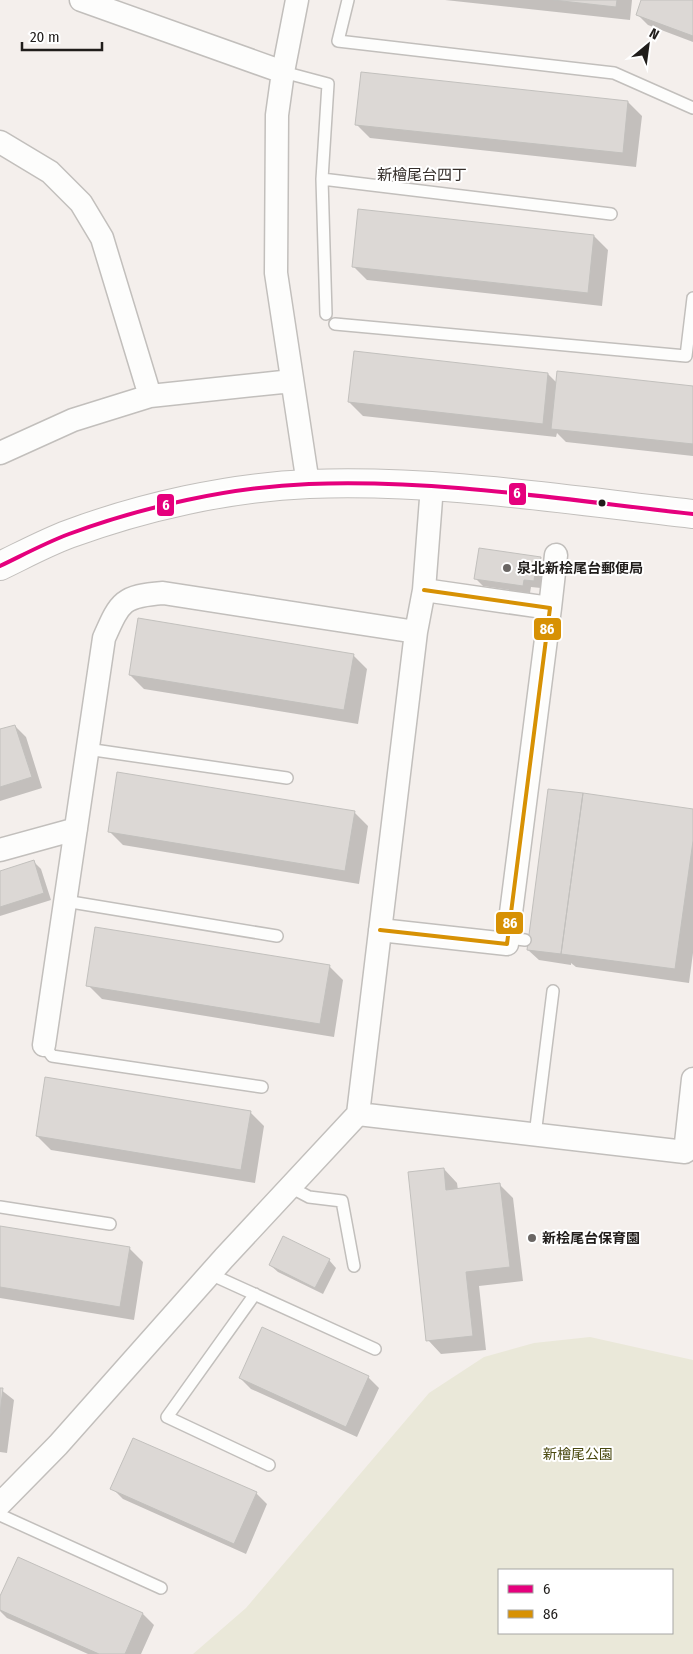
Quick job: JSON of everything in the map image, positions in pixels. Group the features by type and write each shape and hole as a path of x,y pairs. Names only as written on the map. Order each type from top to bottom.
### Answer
{"street":[{"path":"81,0 282,72"},
{"path":"297,0 282,72 277,115 276,273 308,484"},
{"path":"0,142 50,172 82,203 102,238 150,396"},
{"path":"0,453 73,420 150,396 292,381"},
{"path":"0,566 68,534 132,514 220,494 308,484 432,486 693,514"},
{"path":"0,1504 58,1445 210,1274 358,1114 416,632 424,590 432,486"},
{"path":"380,930 507,944 516,939 556,555"},
{"path":"424,590 550,608"},
{"path":"44,1045 104,638 118,608 136,595 163,594 416,632"},
{"path":"0,850 76,828"},
{"path":"358,1114 685,1152 693,1079"}],"lane":[{"path":"348,0 338,41 614,73 693,108"},
{"path":"282,72 328,84 322,178 326,314"},
{"path":"322,178 611,214"},
{"path":"335,324 686,356 693,298"},
{"path":"87,749 287,778"},
{"path":"65,901 277,936"},
{"path":"535,1135 553,991"},
{"path":"44,1045 52,1056 262,1087"},
{"path":"290,1187 309,1197 342,1202 354,1266"},
{"path":"0,1207 110,1224"},
{"path":"210,1274 375,1349"},
{"path":"255,1294 167,1417 269,1465"},
{"path":"0,1514 161,1588"}],"green space":[{"name":"新檜尾公園","path":"590,1337 693,1360 693,1654 193,1654 246,1608 429,1393 484,1357 534,1343"}],"building":[{"path":"553,0 617,0 616,7"},
{"path":"641,0 693,0 693,36 636,15"},
{"path":"361,72 628,101 623,153 355,125"},
{"path":"358,209 594,235 588,293 352,267"},
{"path":"354,351 548,373 543,424 348,402"},
{"path":"557,371 693,386 693,444 551,429"},
{"path":"479,548 541,557 539,572 535,572 534,581 524,580 523,586 474,579"},
{"path":"138,618 354,654 344,710 129,675"},
{"path":"15,725 32,777 0,787 0,729"},
{"path":"117,772 355,811 345,871 108,832"},
{"path":"548,789 583,793 561,954 527,950"},
{"path":"583,793 693,809 693,841 675,969 561,954"},
{"path":"34,860 44,893 0,907 0,871"},
{"path":"95,927 330,965 320,1024 86,986"},
{"path":"45,1077 251,1111 241,1170 36,1136"},
{"path":"444,1168 446,1190 500,1183 510,1267 466,1272 473,1336 426,1341 408,1172"},
{"path":"0,1226 130,1247 120,1307 0,1287"},
{"path":"283,1236 330,1259 315,1288 269,1265"},
{"path":"262,1327 369,1376 346,1427 239,1378"},
{"path":"0,1388 3,1388 0,1414"},
{"path":"133,1438 257,1492 234,1544 110,1489"},
{"path":"18,1557 143,1613 125,1654 99,1654 0,1610 0,1596"}],"transit line":[{"name":"6","path":"0,566 60,538 126,515 218,494 279,486 357,483 453,488 693,514"},
{"name":"86","path":"380,930 507,944 550,608 424,590"}],"place":[{"name":"泉北新桧尾台郵便局","path":"507,568"},
{"name":"新桧尾台保育園","path":"532,1238"}],"district":[{"name":"新檜尾台四丁","path":"422,175"}]}
